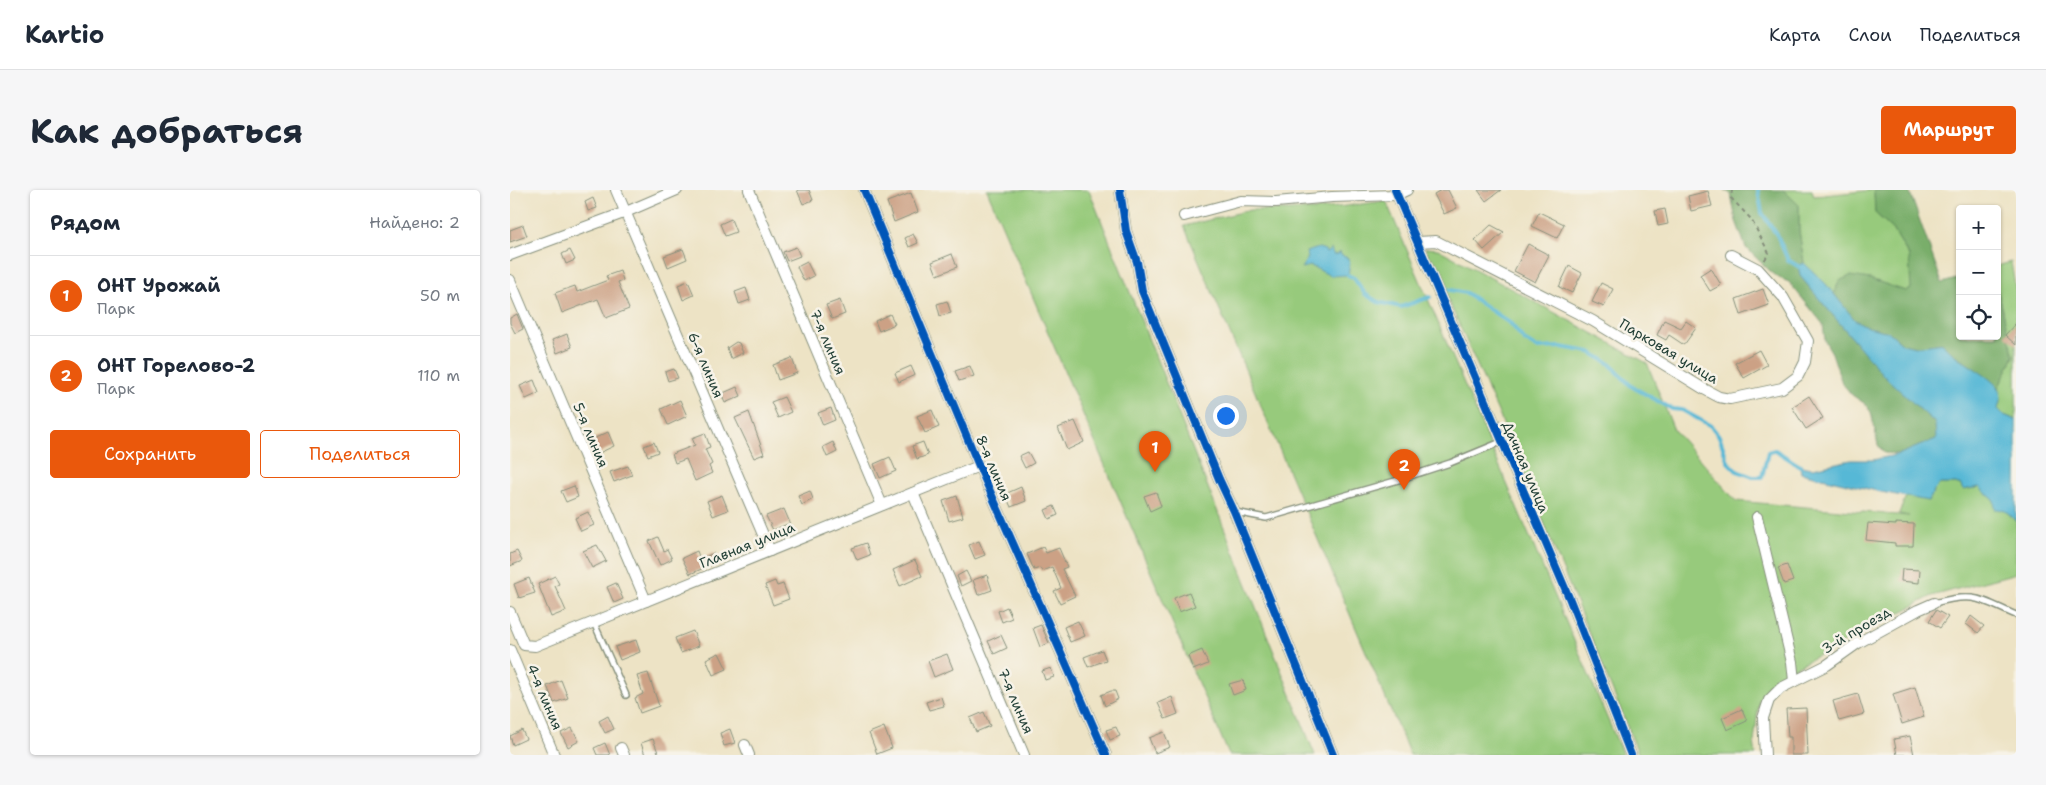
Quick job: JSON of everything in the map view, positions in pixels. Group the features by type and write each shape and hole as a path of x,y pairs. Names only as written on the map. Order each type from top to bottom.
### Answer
{"street":[{"name":"6-я линия","path":"616,190 770,551"},
{"path":"510,255 626,212 677,190"},
{"name":"7-я линия","path":"748,190 882,505"},
{"name":"8-я линия","path":"864,190 979,466 1106,755"},
{"path":"1120,190 1126,231 1137,262 1142,291 1333,755"},
{"path":"1184,216 1241,201 1276,202 1407,190"},
{"name":"Дачная улица","path":"1396,192 1570,600 1631,755"},
{"name":"Парковая улица","path":"1418,242 1436,241 1593,321 1704,389 1719,397 1730,399 1782,388 1798,376 1805,362 1808,342 1783,297 1758,268 1731,255"},
{"name":"5-я линия","path":"510,280 646,601"},
{"name":"Главная улица","path":"510,612 524,645 535,646 979,466"},
{"name":"7-я линия","path":"913,493 1024,755"},
{"path":"1757,516 1792,662 1794,681"},
{"name":"3-й проезд","path":"1765,755 1764,718 1768,700 1781,688 1826,665 1858,643 1934,603"},
{"name":"4-я линия","path":"510,650 514,670 554,755"}],"lane":[{"path":"1234,512 1266,518 1396,481 1450,463 1501,442"},
{"name":"3-й проезд","path":"1934,603 1958,597 1978,598 2016,615"},
{"path":"593,622 626,695"}],"path":[{"path":"1732,190 1731,198 1752,219 1769,252 1758,268"}],"green space":[{"path":"987,190 1089,190 1315,755 1229,755"},
{"path":"1724,190 1783,190 1799,205 1799,231 1804,263 1798,265 1800,276 1884,376 1935,423 1936,439 1900,454 1884,453 1878,445 1871,412 1842,383 1832,353 1825,341 1823,324 1789,282 1779,278 1770,271 1746,248 1736,221 1731,194"},
{"path":"1783,190 1812,190 1814,196 1874,190 1875,213 1893,229 1909,256 1912,289 1905,291 1870,279 1839,281 1834,295 1804,263 1799,231 1799,206"},
{"path":"1874,190 1909,190 1942,283 1956,279 1956,340 2001,340 2001,303 2014,356 1998,388 1947,350 1943,343 1915,347 1903,344 1889,332 1868,327 1855,320 1834,295 1839,281 1850,276 1870,279 1905,291 1911,289 1909,256 1893,229 1875,213"},
{"path":"1386,201 1623,755 1410,755 1184,226 1250,210 1314,210"},
{"path":"1425,248 1438,249 1647,363 1674,430 1736,501 1909,516 1899,514 1906,496 1928,501 1940,484 1960,484 1963,490 1980,487 2016,522 2016,573 1932,596 1773,679 1759,701 1754,742 1756,755 1639,755 1499,414"},
{"path":"2011,262 2016,292 2016,420 2004,415 1998,409 2001,397 1998,388 2014,356 2006,331 2001,303 2001,265"}],"water":[{"path":"1319,248 1325,250 1326,253 1331,249 1333,254 1337,255 1340,252 1341,255 1348,258 1350,263 1348,275 1331,276 1311,266 1301,268 1308,258 1306,252"},
{"path":"1804,263 1825,283 1855,320 1868,327 1889,332 1903,344 1915,347 1943,343 1954,355 1995,385 2000,395 1998,409 2004,415 2016,420 2016,522 2007,512 1995,509 1994,500 1979,487 1963,490 1960,484 1940,484 1928,501 1801,473 1800,466 1813,468 1851,460 1873,460 1900,454 1936,439 1935,423 1884,376 1800,276 1798,265"}],"building":[{"path":"797,190 809,190 813,200 803,204"},
{"path":"1441,190 1448,190 1457,208 1444,214 1434,194"},
{"path":"1478,190 1501,190 1486,201"},
{"path":"1708,191 1712,206 1691,211 1688,196"},
{"path":"911,193 918,212 894,222 887,202"},
{"path":"593,198 597,208 588,211 585,202"},
{"path":"1665,209 1668,224 1658,226 1655,211"},
{"path":"1539,212 1564,224 1557,238 1532,226"},
{"path":"731,219 736,232 725,236 720,224"},
{"path":"523,225 527,236 510,242 510,230"},
{"path":"1491,225 1504,232 1484,250 1475,240"},
{"path":"913,234 918,243 909,247 905,238"},
{"path":"1528,244 1549,255 1535,282 1514,271"},
{"path":"796,247 800,256 787,261 783,252"},
{"path":"683,249 687,259 668,267 664,256"},
{"path":"570,250 575,260 566,264 562,254"},
{"path":"952,254 957,267 937,275 932,262"},
{"path":"807,262 814,276 804,281 797,267"},
{"path":"1569,266 1582,273 1572,293 1559,287"},
{"path":"1711,268 1721,285 1710,291 1700,275"},
{"path":"620,271 623,280 618,282 629,309 606,318 598,299 562,313 555,293 575,286 577,292 608,280 606,276"},
{"path":"688,281 694,295 683,300 678,285"},
{"path":"1601,283 1613,289 1604,307 1592,302"},
{"path":"746,288 750,300 739,304 735,292"},
{"path":"1763,289 1769,305 1741,315 1736,299"},
{"path":"840,300 845,314 832,319 826,305"},
{"path":"947,301 951,313 940,316 937,304"},
{"path":"517,314 523,329 515,333 510,323 510,318"},
{"path":"890,314 895,324 879,331 875,321"},
{"path":"1664,320 1681,328 1686,321 1696,328 1684,345 1669,335 1666,340 1657,335"},
{"path":"2016,323 2016,345 2005,335"},
{"path":"567,334 572,347 557,353 552,340"},
{"path":"736,342 739,343 743,353 731,359 727,348"},
{"path":"1759,350 1767,365 1744,378 1735,363"},
{"path":"792,358 797,373 778,380 773,365"},
{"path":"911,366 915,375 899,382 895,373"},
{"path":"970,366 974,376 959,381 955,371"},
{"path":"674,369 678,378 668,381 665,372"},
{"path":"534,380 539,393 526,399 520,386"},
{"path":"737,387 741,396 725,403 721,394"},
{"path":"1809,396 1823,418 1806,429 1792,407"},
{"path":"784,397 791,412 778,418 771,402"},
{"path":"680,400 687,416 668,425 661,409"},
{"path":"831,408 835,420 823,425 818,413"},
{"path":"932,410 939,427 925,433 917,416"},
{"path":"749,412 764,454 754,458 735,418"},
{"path":"1075,421 1084,442 1067,450 1058,428"},
{"path":"608,432 614,446 597,454 591,440"},
{"path":"705,433 710,447 705,449 712,464 709,466 712,473 695,481 686,459 675,463 672,454 695,445 692,438"},
{"path":"654,442 658,452 648,456 644,446"},
{"path":"833,442 837,452 827,457 823,447"},
{"path":"923,442 928,455 917,459 912,446"},
{"path":"1028,452 1034,463 1025,468 1019,456"},
{"path":"890,457 896,471 880,478 874,464"},
{"path":"628,466 632,475 614,482 610,472"},
{"path":"574,486 578,497 566,502 561,491"},
{"path":"1021,487 1026,501 1011,507 1005,494"},
{"path":"810,491 813,499 802,505 798,496"},
{"path":"1156,492 1161,506 1150,511 1144,496"},
{"path":"722,495 728,510 713,516 707,501"},
{"path":"957,496 963,517 949,521 943,501"},
{"path":"1054,506 1058,515 1049,519 1045,510"},
{"path":"784,509 790,523 773,530 766,516"},
{"path":"588,512 594,525 581,531 575,518"},
{"path":"1868,523 1914,524 1913,546 1895,546 1895,543 1866,540"},
{"path":"658,537 664,551 667,549 672,559 660,565 649,541"},
{"path":"979,541 985,555 975,559 969,545"},
{"path":"866,543 870,555 857,560 852,548"},
{"path":"597,545 606,561 592,568 583,551"},
{"path":"1043,547 1046,553 1059,548 1067,567 1062,569 1075,596 1060,603 1054,591 1061,588 1052,567 1042,571 1040,568 1034,570 1027,554"},
{"path":"517,551 522,561 510,566 510,554"},
{"path":"697,551 700,559 714,553 718,562 690,574 682,558"},
{"path":"915,560 922,576 900,586 893,570"},
{"path":"1787,565 1793,581 1784,584 1778,568"},
{"path":"1902,569 1920,570 1919,583 1901,581"},
{"path":"966,571 971,581 961,586 957,576"},
{"path":"987,575 992,590 978,595 973,580"},
{"path":"555,576 559,584 555,586 566,611 551,617 538,584"},
{"path":"529,578 535,593 519,598 514,584"},
{"path":"775,581 777,586 783,584 789,599 773,605 765,585"},
{"path":"616,583 623,599 614,603 607,587"},
{"path":"1189,592 1195,606 1179,612 1174,598"},
{"path":"1007,607 1012,618 1002,622 998,611"},
{"path":"1936,610 1948,617 1940,628 1929,621"},
{"path":"1971,616 1984,626 1978,633 1966,624"},
{"path":"1078,621 1085,636 1070,642 1064,627"},
{"path":"1041,625 1049,643 1040,647 1033,628"},
{"path":"693,631 699,646 681,653 675,638"},
{"path":"1001,635 1007,648 994,654 988,641"},
{"path":"636,640 640,652 620,660 615,647"},
{"path":"1102,650 1106,660 1088,667 1084,657"},
{"path":"1202,650 1208,664 1193,670 1188,656"},
{"path":"719,653 727,669 713,675 706,659"},
{"path":"947,654 953,669 934,677 928,661"},
{"path":"1051,668 1054,677 1045,680 1042,671"},
{"path":"648,673 659,706 640,713 635,698 643,694 637,676"},
{"path":"561,680 568,698 554,703 547,686"},
{"path":"1243,680 1246,690 1233,695 1229,684"},
{"path":"1915,687 1924,717 1902,724 1893,694"},
{"path":"1115,691 1118,699 1105,706 1101,695"},
{"path":"1858,694 1864,714 1839,721 1833,701"},
{"path":"941,697 944,706 929,710 926,702"},
{"path":"1172,697 1178,714 1165,719 1158,703"},
{"path":"1806,708 1808,755 1791,755 1791,737 1788,737 1786,709"},
{"path":"1742,709 1747,721 1727,730 1722,718"},
{"path":"984,712 990,726 976,732 970,718"},
{"path":"608,716 614,729 605,733 599,721"},
{"path":"884,727 892,748 877,754 869,733"},
{"path":"1116,727 1120,736 1110,740 1106,730"},
{"path":"572,728 579,741 568,747 561,733"},
{"path":"730,729 735,743 724,746 720,733"},
{"path":"522,730 526,739 513,745 510,736"},
{"path":"1164,732 1170,747 1155,753 1149,738"},
{"path":"1910,736 1914,755 1897,755 1894,739"},
{"path":"653,739 659,755 645,755 641,743"},
{"path":"605,743 610,755 597,755 594,748"}],"waterway":[{"path":"1758,190 1762,213 1777,235 1788,260 1801,268"},
{"path":"1348,275 1354,278 1365,294 1378,302 1401,307 1430,297"},
{"path":"1445,289 1466,293 1511,324 1524,340 1537,348 1561,347 1590,352 1609,363 1631,386 1672,409 1682,410 1711,426 1719,436 1728,462 1737,471 1753,477 1762,477 1768,452 1775,450 1800,466"}],"cycle path":[{"path":"864,190 979,466 1106,755"},
{"path":"1120,190 1126,231 1137,262 1142,291 1333,755"},
{"path":"1395,190 1570,600 1631,755"}],"place":[{"name":"ОНТ Урожай","path":"1155,472"},
{"name":"ОНТ Горелово-2","path":"1404,490"}]}
